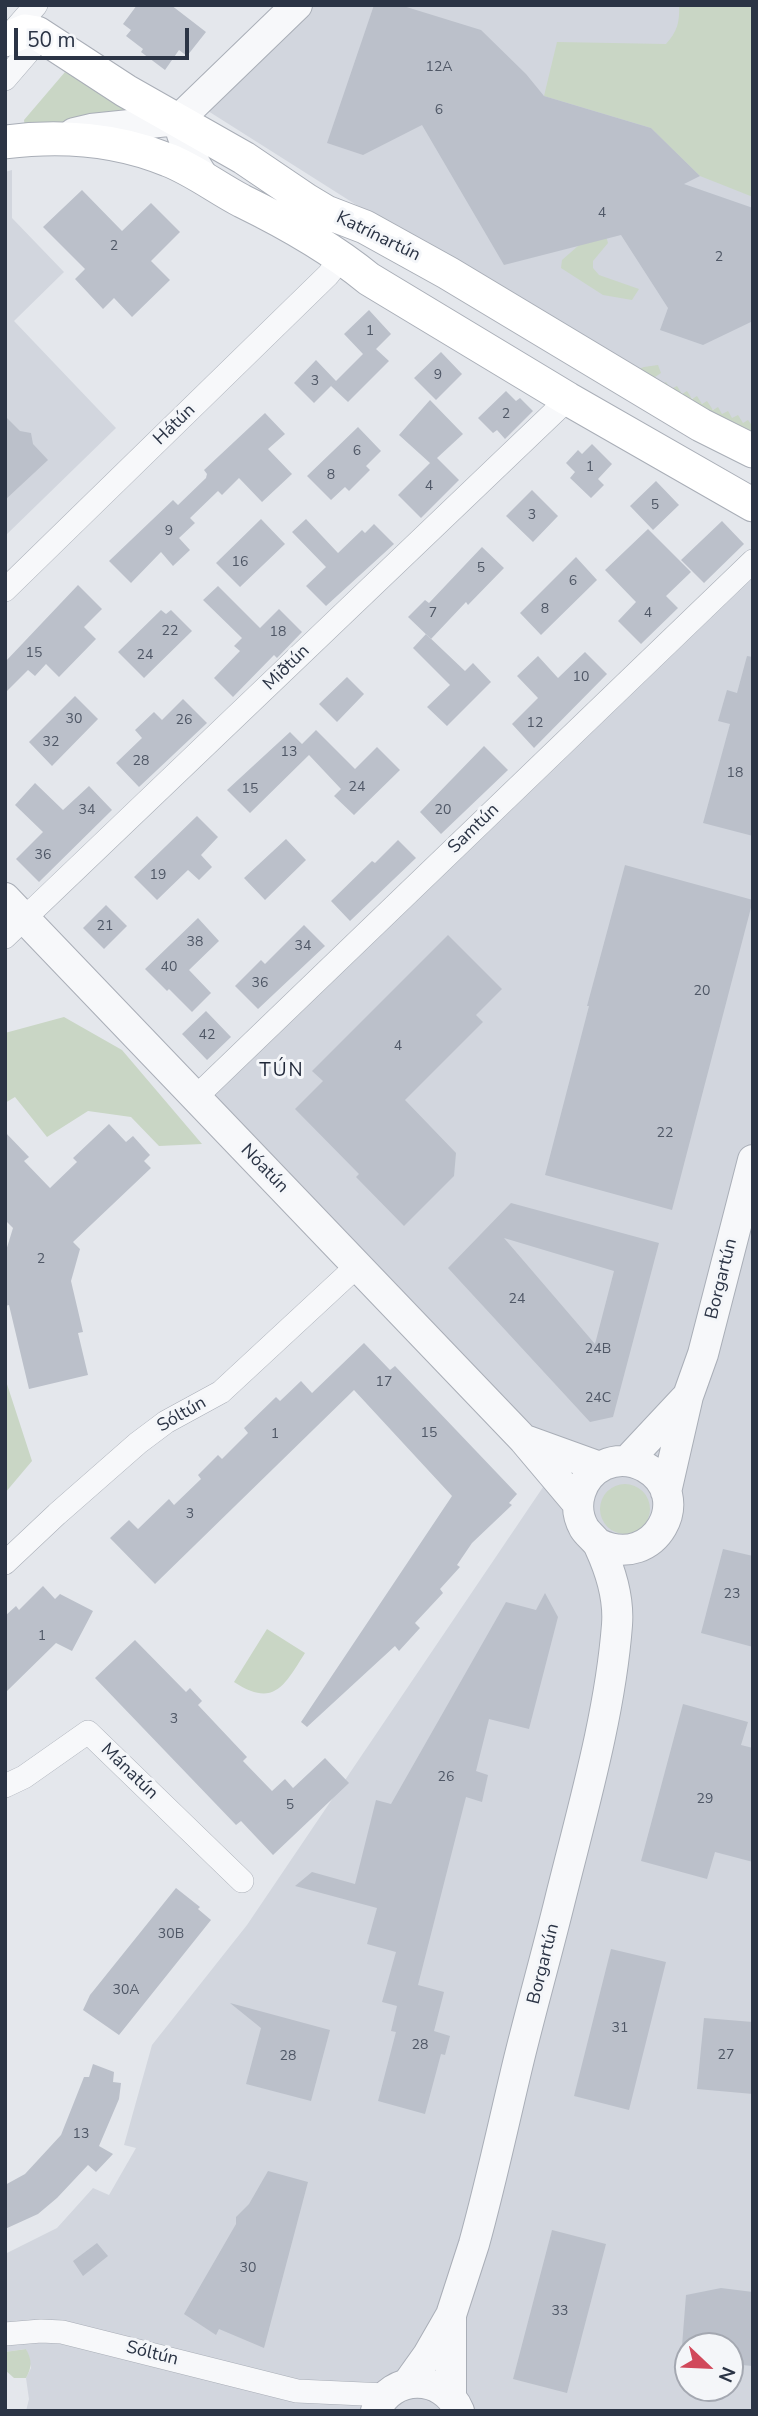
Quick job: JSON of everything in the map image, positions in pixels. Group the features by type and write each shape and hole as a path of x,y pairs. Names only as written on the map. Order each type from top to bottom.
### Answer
{"main road":[{"name":"Katrínartún","path":"39,21 68,55 244,158 306,201 365,228 448,273 701,425 753,452"},
{"path":"5,40 39,21"},
{"name":"Katrínartún","path":"5,142 56,137 141,150 169,160 274,215 342,257 369,279 568,399 753,505"}],"street":[{"path":"56,137 91,129 178,120 287,9"},
{"path":"5,79 39,21"},
{"path":"178,120 182,139 204,178"},
{"name":"Hátún","path":"5,590 328,275 342,257"},
{"name":"Miðtún","path":"12,918 568,399"},
{"name":"Samtún","path":"195,1098 753,561"},
{"name":"Nóatún","path":"12,918 195,1098 524,1440 578,1504"},
{"name":"Borgartún","path":"618,1610 647,1544 658,1534 665,1522 668,1507 666,1493 688,1396 703,1354 753,1160"},
{"name":"Sóltún","path":"5,1563 138,1443 166,1422 221,1392 357,1266"},
{"name":"Borgartún","path":"390,2396 428,2355 451,2315 471,2254 489,2191 594,1760 616,1644 618,1610 599,1544 581,1522 579,1495 587,1479 613,1464 688,1396"},
{"name":"Nóatún","path":"524,1440 613,1464"},
{"path":"613,1464 638,1463 655,1475 666,1493"},
{"path":"599,1544 618,1550 647,1544"},
{"name":"Mánatún","path":"5,1786 24,1777 88,1732 242,1881"},
{"name":"Borgartún","path":"451,2315 455,2404"},
{"name":"Sóltún","path":"5,2334 62,2332 297,2391 390,2396"},
{"name":"Borgartún","path":"390,2396 431,2385 455,2404"},
{"name":"Sóltún","path":"297,2391 335,2411"}],"shaded area":[{"path":"296,5 753,5 753,431 489,289 197,104"},
{"path":"12,170 12,218 64,272 14,321 116,428 5,536 5,172"},
{"path":"753,559 753,2411 26,2411 29,2399 26,2378 31,2368 26,2349 5,2352 5,2254 57,2228 93,2188 109,2195 136,2148 124,2145 152,2045 247,1925 560,1462 212,1096"}],"green space":[{"path":"679,5 753,5 753,197 700,176 651,128 544,96 557,42 666,44 677,26"},
{"path":"65,72 136,116 25,129 24,120"},
{"path":"606,236 608,243 593,261 593,268 599,275 639,289 632,300 603,295 561,268 562,260 586,239"},
{"path":"658,365 661,373 655,377 660,385 666,382 671,389 677,386 682,394 687,391 692,399 697,396 702,404 707,401 713,410 718,407 722,414 728,411 732,418 738,415 743,423 748,420 753,427 753,443 632,371"},
{"path":"64,1017 122,1050 202,1144 159,1146 131,1117 88,1111 47,1137 15,1097 5,1103 5,1033"},
{"path":"5,1378 32,1461 5,1493"},
{"path":"625,1484 643,1491 650,1509 643,1527 625,1534 607,1527 600,1509 607,1491"},
{"path":"267,1629 305,1653 284,1684 269,1693 259,1693 234,1682"},
{"path":"26,2349 30,2364 28,2374 26,2378 14,2378 5,2370 5,2352"}],"building":[{"path":"137,5 171,5 206,32 187,56 179,50 165,70 141,52 143,49 126,36 131,30 123,24"},
{"path":"374,5 400,5 481,30 526,74 544,96 651,128 700,176 684,184 753,208 753,321 703,345 660,330 668,308 621,235 504,265 422,125 363,155 327,143"},
{"path":"82,190 122,231 151,203 180,232 151,261 170,280 132,317 114,298 103,309 75,279 85,269 43,227"},
{"path":"369,310 391,334 376,349 389,361 348,402 331,386 363,354 344,334"},
{"path":"441,352 462,374 436,400 414,378"},
{"path":"316,360 336,381 314,403 294,383"},
{"path":"506,391 516,401 520,398 533,411 505,439 497,430 493,433 478,418"},
{"path":"430,400 463,434 437,458 459,480 421,518 398,495 430,463 399,435"},
{"path":"265,413 285,434 268,449 292,474 262,502 239,478 222,495 218,491 190,518 195,523 179,538 190,550 173,566 161,552 131,583 109,561 173,500 178,505 206,478 204,470"},
{"path":"5,416 20,431 31,433 33,444 48,460 5,500"},
{"path":"358,427 381,451 366,466 370,470 349,491 345,487 331,500 307,476"},
{"path":"592,444 612,464 598,479 604,485 591,498 570,478 575,472 566,463 578,450 582,454"},
{"path":"656,481 679,505 653,530 630,506"},
{"path":"532,490 558,516 533,542 506,516"},
{"path":"261,519 285,544 240,587 216,563"},
{"path":"306,519 338,553 362,530 365,533 374,524 394,544 326,606 306,586 326,567 292,532"},
{"path":"722,521 744,544 704,583 681,560"},
{"path":"648,529 691,572 666,596 678,608 641,644 618,621 636,602 605,570"},
{"path":"482,547 504,568 468,605 466,602 431,639 408,617 425,600 429,603"},
{"path":"576,557 597,580 541,635 520,613"},
{"path":"78,585 102,609 84,627 96,639 59,677 46,664 35,676 28,670 5,693 5,662"},
{"path":"218,586 260,628 279,609 302,632 277,658 274,655 233,697 214,678 240,651 234,646 242,638 203,600"},
{"path":"161,610 166,614 171,610 192,631 144,678 118,652"},
{"path":"426,634 465,671 473,663 491,682 447,726 427,707 450,685 413,648"},
{"path":"585,652 607,674 534,748 512,724 538,698 517,676 538,656 558,678"},
{"path":"747,656 753,657 753,836 703,823 730,724 718,721 727,690 737,693"},
{"path":"347,677 364,694 337,722 319,704"},
{"path":"75,696 98,719 52,766 29,742"},
{"path":"183,699 207,723 139,787 116,763 142,738 135,730 154,712 162,720"},
{"path":"316,730 355,769 377,747 400,770 354,815 334,796 341,789 309,755 250,813 227,790 290,732 302,744"},
{"path":"484,746 508,770 441,834 420,812"},
{"path":"35,783 63,810 89,786 112,810 39,882 16,859 43,832 15,805"},
{"path":"197,816 218,837 201,855 212,867 199,880 188,870 157,900 134,877"},
{"path":"286,839 306,860 265,900 244,878"},
{"path":"398,840 416,858 350,921 331,901"},
{"path":"625,865 753,900 672,1210 545,1175"},
{"path":"106,905 127,926 104,949 83,928"},
{"path":"198,918 219,941 189,970 211,993 192,1012 145,969"},
{"path":"304,925 325,946 258,1009 235,986 261,960 265,964"},
{"path":"448,935 502,989 476,1015 483,1022 405,1100 456,1153 454,1176 404,1226 356,1177 359,1174 295,1109 323,1081 312,1071"},
{"path":"206,1011 231,1037 207,1060 182,1034"},
{"path":"109,1124 126,1142 133,1136 150,1155 144,1161 151,1168 73,1242 80,1249 71,1281 83,1332 78,1333 88,1375 29,1389 9,1305 5,1306 5,1254 13,1228 5,1220 5,1132 29,1157 24,1161 50,1188 77,1162 73,1158"},
{"path":"511,1203 659,1243 613,1417 590,1422 448,1268","holes":["504,1238 614,1271 595,1344"]},
{"path":"364,1343 390,1370 395,1366 517,1494 509,1503 512,1505 472,1543 457,1565 460,1567 440,1589 443,1593 415,1623 420,1628 399,1651 395,1646 307,1727 301,1722 452,1496 354,1390 155,1584 110,1538 129,1520 138,1529 169,1499 174,1505 201,1479 198,1475 218,1455 222,1459 248,1433 244,1428 276,1397 280,1401 301,1381 312,1393"},
{"path":"723,1549 753,1556 753,1647 701,1633"},
{"path":"43,1586 55,1599 60,1594 93,1611 72,1651 56,1643 5,1693 5,1616 16,1606 19,1610"},
{"path":"545,1593 558,1617 529,1729 489,1719 476,1771 488,1775 482,1802 466,1797 418,1985 444,1992 434,2031 450,2036 445,2055 441,2054 425,2114 378,2101 396,2032 391,2031 397,2006 382,2002 396,1952 367,1944 377,1908 295,1886 312,1872 355,1884 376,1800 391,1804 506,1602 536,1610"},
{"path":"135,1640 186,1692 190,1688 202,1701 198,1705 247,1757 243,1761 272,1791 285,1779 293,1788 325,1758 349,1783 273,1855 241,1821 236,1825 95,1678"},
{"path":"683,1704 748,1722 741,1745 753,1748 753,1862 715,1852 707,1879 641,1861"},
{"path":"176,1888 200,1907 198,1909 211,1920 119,2035 83,2010 90,1995"},
{"path":"611,1949 666,1962 629,2110 574,2096"},
{"path":"230,2003 330,2030 311,2101 246,2084 261,2028"},
{"path":"704,2018 753,2022 753,2094 697,2089"},
{"path":"93,2064 114,2072 113,2082 121,2083 119,2099 99,2146 113,2154 96,2172 88,2165 38,2214 5,2229 5,2185 25,2174 61,2135 84,2077 89,2077"},
{"path":"268,2171 308,2182 264,2348 219,2329 216,2335 184,2314 236,2224 236,2217 249,2204"},
{"path":"552,2230 606,2244 567,2393 513,2379"},
{"path":"97,2243 108,2256 83,2276 73,2261"},
{"path":"721,2288 753,2292 753,2366 744,2365 744,2332 683,2332 686,2295"}],"district":[{"name":"TÚN","path":"282,1071"}]}
